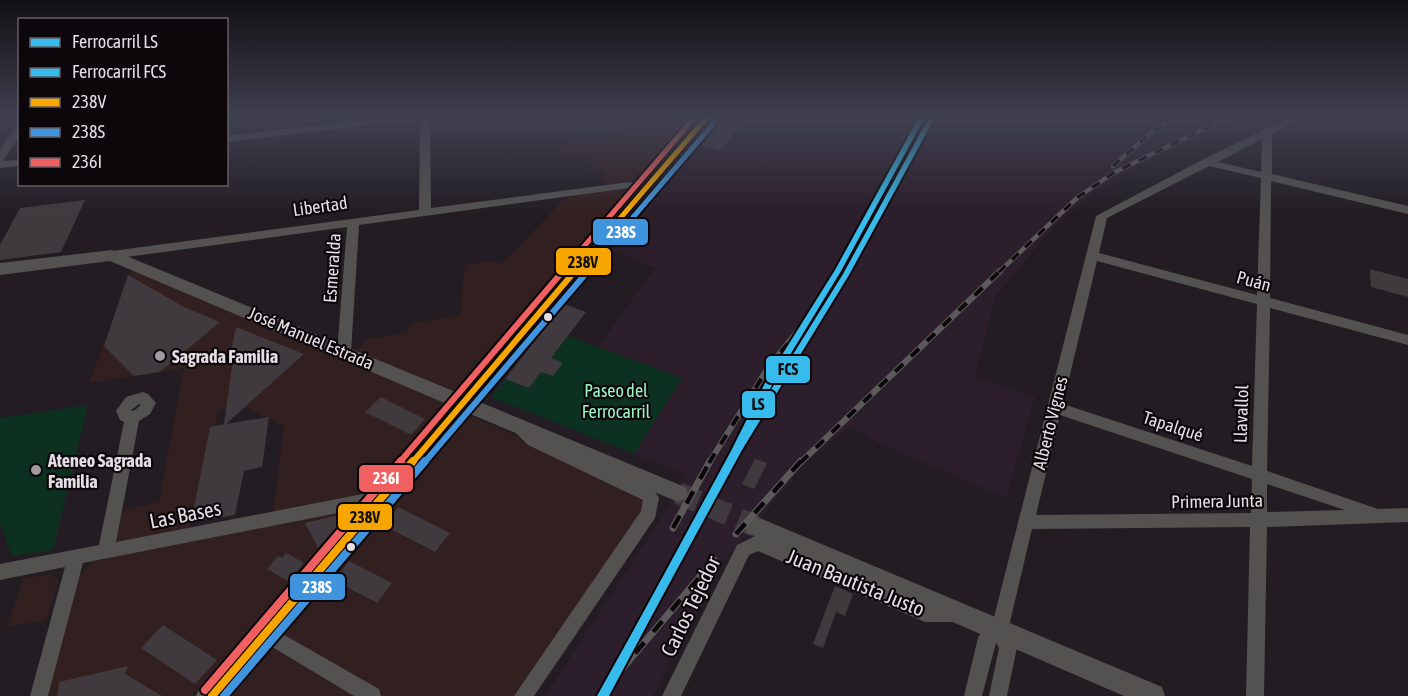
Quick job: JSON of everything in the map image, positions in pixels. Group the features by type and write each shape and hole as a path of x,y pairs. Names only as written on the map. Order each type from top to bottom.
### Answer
{"main road":[{"path":"212,696 678,149"}],"street":[{"path":"425,149 425,211"},
{"path":"1206,162 1231,149"},
{"name":"Llavallol","path":"1255,696 1267,149"},
{"path":"1206,162 1408,210"},
{"name":"Alberto Vignes","path":"998,696 1008,647 999,631 1102,216 1206,162"},
{"path":"0,165 18,163"},
{"name":"Libertad","path":"0,269 629,184 646,186"},
{"name":"Esmeralda","path":"344,352 353,221"},
{"name":"José Manuel Estrada","path":"112,255 678,493"},
{"name":"Puán","path":"1091,255 1408,340"},
{"name":"Tapalqué","path":"1054,407 1383,516"},
{"path":"106,552 132,418"},
{"name":"José Manuel Estrada","path":"511,421 532,441 646,492 651,498 648,513 523,696"},
{"name":"Las Bases","path":"0,572 379,498"},
{"name":"Primera Junta","path":"1026,522 1258,520 1408,515"},
{"name":"Juan Bautista Justo","path":"756,534 925,613 957,613"},
{"name":"Juan Bautista Justo","path":"756,534 916,596 1153,696"},
{"name":"Carlos Tejedor","path":"671,696 743,550 756,534"},
{"path":"39,696 76,558"},
{"name":"Alberto Vignes","path":"973,696 987,638 999,631"},
{"path":"265,633 372,696"}],"shaded area":[{"path":"561,149 669,149 644,178 606,185 601,169 592,170 588,155 563,158"},
{"path":"696,149 1173,149 1121,175 1085,199 1054,226 996,296 975,377 1035,397 1006,498 881,444 850,426 808,461 720,566 653,696 545,696 663,515 685,475 634,454 682,378 598,347 655,268 609,249"},
{"path":"629,190 631,196 461,390 451,391 356,352 369,339 406,333 410,324 460,315 465,265 493,261 502,264 567,196"},
{"path":"132,269 443,401 444,407 366,494 273,516 284,426 246,407 219,411 215,426 210,427 189,532 118,543 114,537 120,511 159,502 184,368 89,383"},
{"path":"466,416 474,417 642,492 646,500 643,510 514,696 224,696 457,420"},
{"path":"340,511 345,513 347,518 345,524 192,696 40,696 79,576 90,565 100,560"},
{"path":"51,574 59,580 46,620 6,627 24,578"}],"green space":[{"name":"Paseo del Ferrocarril","path":"568,336 682,378 634,454 491,397 505,379 529,388"},
{"name":"Ateneo Sagrada Familia","path":"88,405 53,550 12,556 0,523 0,418"}],"building":[{"path":"85,200 61,252 0,260 0,245 20,208"},
{"path":"1370,269 1408,279 1408,297 1371,287"},
{"path":"128,275 184,307 220,322 160,372 134,376 104,346"},
{"path":"564,304 586,312 551,358 563,363 553,376 541,372 529,388 505,379"},
{"path":"236,327 304,354 226,424 269,417 262,467 244,471 235,515 191,522 210,427 224,424 233,360 229,359"},
{"path":"381,397 425,419 411,435 365,412"},
{"path":"755,459 767,463 754,489 742,484"},
{"path":"398,507 450,533 435,552 383,525"},
{"path":"339,515 341,521 318,548 305,523"},
{"path":"286,553 304,563 288,581 267,569 278,556 282,558"},
{"path":"349,561 392,583 377,603 334,580"},
{"path":"835,586 853,594 845,616 836,612 823,648 813,644"},
{"path":"163,625 217,660 195,684 141,648"},
{"path":"128,666 125,674 162,696 57,696 59,682"}],"tunnel":[{"path":"678,493 755,526"}],"railway":[{"path":"1113,166 1132,149"},
{"path":"999,272 1078,197 1115,172 1162,149"},
{"path":"800,463 1000,271"},
{"path":"709,463 768,368 807,320"},
{"path":"673,528 710,461"},
{"path":"736,534 801,461"},
{"path":"599,696 714,560"}],"rail line":[{"name":"LS","path":"603,696 734,453 770,381 838,271 904,149"},
{"name":"FCS","path":"602,696 739,448 846,275 914,149"}],"transit line":[{"name":"236I","path":"205,690 667,149"},
{"name":"238V","path":"212,696 679,149"},
{"name":"238S","path":"224,696 691,149"}],"place":[{"name":"Sagrada Familia","path":"160,356"},
{"name":"Ateneo Sagrada Familia","path":"36,470"}]}
